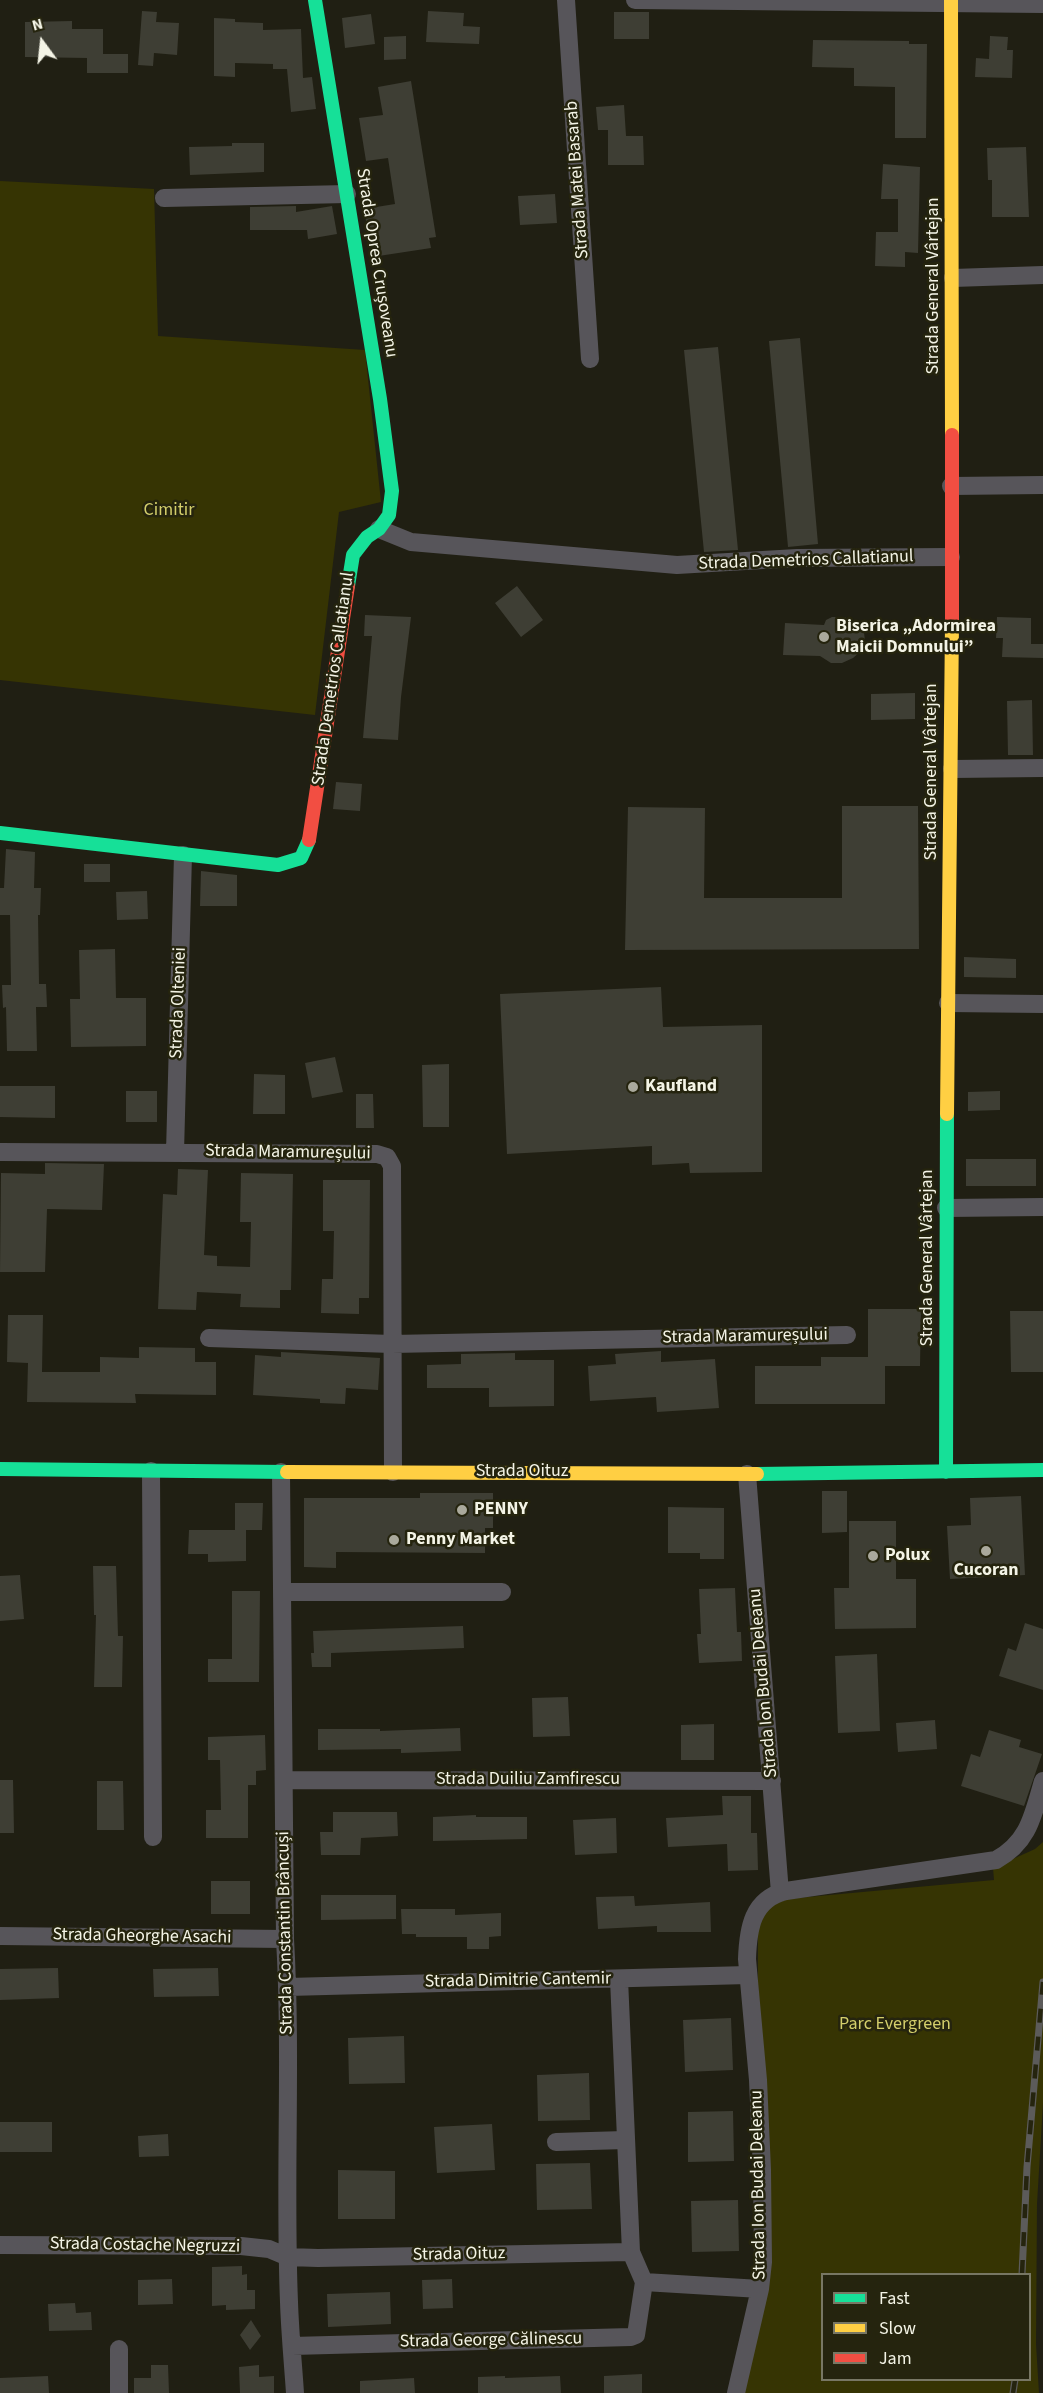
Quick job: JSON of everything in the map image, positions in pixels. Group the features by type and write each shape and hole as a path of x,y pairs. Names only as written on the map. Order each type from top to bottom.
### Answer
{"street":[{"name":"Strada Oprea Crușoveanu","path":"315,0 380,399 392,491 389,515 379,529"},
{"name":"Strada Matei Basarab","path":"566,0 590,359"},
{"path":"635,0 1043,4"},
{"name":"Strada General Vârtejan","path":"946,1472 946,1208 952,769 951,2"},
{"path":"164,198 347,194"},
{"path":"952,278 1043,275"},
{"path":"951,486 1043,485"},
{"name":"Strada Demetrios Callatianul","path":"0,833 278,865 301,858 310,839 352,555 367,537 379,529 411,542 677,564 796,558 951,557"},
{"path":"952,769 1043,768"},
{"name":"Strada Olteniei","path":"175,1152 183,855"},
{"path":"948,1002 1043,1004"},
{"name":"Strada Maramureșului","path":"0,1152 377,1154 387,1157 392,1166 393,1472"},
{"path":"946,1208 1043,1207"},
{"name":"Strada Maramureșului","path":"209,1338 392,1344 847,1335"},
{"name":"Strada Oituz","path":"0,1469 747,1474 1043,1470"},
{"path":"151,1471 153,1837"},
{"name":"Strada Constantin Brâncuși","path":"281,1472 285,1939 288,1987 288,2257 295,2393"},
{"name":"Strada Ion Budai Deleanu","path":"735,2393 760,2289 763,2262 758,2080 748,1976 748,1940 754,1913 762,1903 780,1893 747,1474"},
{"path":"282,1592 502,1592"},
{"name":"Strada Duiliu Zamfirescu","path":"284,1780 772,1781"},
{"path":"780,1893 996,1860 1008,1853 1022,1838 1030,1824 1043,1781"},
{"name":"Strada Gheorghe Asachi","path":"0,1936 285,1939"},
{"name":"Strada Dimitrie Cantemir","path":"288,1987 748,1976"},
{"path":"619,1979 631,2252 644,2282 760,2289"},
{"path":"556,2142 625,2140"},
{"name":"Strada Costache Negruzzi","path":"0,2245 241,2246 269,2249 288,2257"},
{"name":"Strada Oituz","path":"288,2257 631,2252"},
{"name":"Strada George Călinescu","path":"292,2346 631,2337 636,2335 639,2326 644,2282"},
{"path":"119,2349 119,2393"}],"green space":[{"name":"Cimitir","path":"0,181 154,189 158,336 365,350 381,502 339,512 315,715 0,680"},
{"name":"Parc Evergreen","path":"1043,1842 1043,2103 1037,2204 1036,2344 1039,2393 740,2393 771,2266 758,1984 758,1925 771,1904 786,1899 994,1880 993,1868 1035,1849"}],"building":[{"path":"142,11 157,12 156,22 179,23 177,55 154,53 153,66 138,65"},
{"path":"428,11 464,13 463,26 480,27 479,44 426,42"},
{"path":"614,12 649,12 649,39 614,39"},
{"path":"371,14 375,44 345,48 342,18"},
{"path":"214,18 235,19 235,22 263,23 263,30 301,29 303,78 312,77 316,109 291,112 287,69 273,69 273,64 235,63 235,77 214,76"},
{"path":"72,21 72,29 103,29 103,54 128,54 128,73 87,73 87,58 25,57 25,22"},
{"path":"406,36 406,59 384,60 384,37"},
{"path":"990,36 1008,37 1007,50 1013,50 1012,78 975,77 976,58 989,59"},
{"path":"813,40 909,41 909,44 927,44 926,138 895,138 895,87 854,86 854,68 812,67"},
{"path":"411,81 436,237 429,238 431,248 372,257 364,209 395,204 388,158 366,161 359,118 383,115 378,87"},
{"path":"624,105 626,136 643,136 644,165 608,165 608,130 598,130 596,107"},
{"path":"232,143 264,143 264,172 190,175 189,147 232,146"},
{"path":"1026,147 1029,217 992,217 992,180 988,180 987,148"},
{"path":"883,164 920,167 918,253 905,252 905,267 875,266 876,232 898,232 898,199 881,199"},
{"path":"555,194 557,223 520,225 518,196"},
{"path":"296,206 296,212 332,206 337,234 308,239 307,230 250,230 250,207"},
{"path":"800,338 818,544 788,547 769,341"},
{"path":"718,347 738,550 704,552 684,350"},
{"path":"517,586 543,620 521,637 495,603"},
{"path":"365,615 411,617 398,740 363,738 372,636 364,636"},
{"name":"Biserica „Adormirea Maicii Domnului”","path":"832,617 844,617 856,622 864,632 865,642 861,651 853,658 842,663 831,663 820,656 783,655 785,623 824,625 826,620"},
{"path":"997,617 1031,618 1031,644 1043,644 1043,658 1002,657 1003,638 996,638"},
{"path":"915,693 915,719 871,720 871,694"},
{"path":"1032,700 1033,755 1008,755 1007,701"},
{"path":"336,782 362,784 360,811 333,809"},
{"path":"842,806 918,806 919,949 625,950 628,807 705,808 704,898 842,898"},
{"path":"6,849 35,852 34,888 41,888 40,915 38,915 39,984 46,984 47,1007 36,1007 37,1051 7,1051 6,1007 3,1008 2,985 11,985 10,915 0,915 0,888 4,888"},
{"path":"84,864 110,864 110,882 84,882"},
{"path":"201,871 237,875 237,906 200,906"},
{"path":"147,891 148,919 117,920 116,892"},
{"path":"115,949 116,998 146,998 146,1046 71,1047 70,999 80,999 79,950"},
{"path":"964,957 1016,959 1016,978 964,977"},
{"name":"Kaufland","path":"661,987 663,1027 762,1025 762,1172 690,1173 689,1163 652,1165 652,1146 507,1154 500,994"},
{"path":"335,1057 343,1092 312,1098 305,1063"},
{"path":"449,1064 449,1127 423,1127 422,1065"},
{"path":"254,1074 285,1075 285,1114 253,1114"},
{"path":"0,1086 55,1086 55,1118 0,1117"},
{"path":"126,1091 157,1091 157,1122 126,1122"},
{"path":"1000,1091 1000,1110 968,1111 968,1092"},
{"path":"356,1094 373,1094 374,1128 356,1128"},
{"path":"966,1159 1036,1159 1036,1186 966,1186"},
{"path":"45,1163 104,1164 102,1210 47,1209 45,1272 0,1272 1,1173 45,1174"},
{"path":"178,1169 208,1170 204,1255 217,1256 217,1266 250,1267 251,1222 240,1222 241,1173 293,1174 291,1290 280,1290 280,1308 240,1307 241,1294 197,1292 196,1310 158,1309 163,1194 177,1195"},
{"path":"323,1180 370,1180 369,1298 359,1298 359,1314 321,1313 322,1279 333,1279 334,1231 323,1231"},
{"path":"868,1309 921,1309 920,1366 885,1366 885,1404 755,1404 755,1366 821,1366 821,1357 868,1357"},
{"path":"1010,1311 1043,1311 1043,1372 1011,1372"},
{"path":"8,1315 43,1315 42,1372 100,1372 100,1357 139,1358 139,1347 195,1348 195,1362 216,1362 216,1395 135,1394 136,1403 27,1402 28,1363 7,1362"},
{"path":"661,1351 661,1362 715,1359 719,1408 657,1412 656,1397 590,1401 588,1366 616,1364 615,1354"},
{"path":"281,1352 380,1358 378,1390 346,1388 345,1404 320,1403 320,1399 253,1395 255,1355 281,1357"},
{"path":"515,1353 515,1360 554,1360 554,1406 489,1407 489,1388 427,1388 427,1365 461,1364 461,1354"},
{"path":"822,1491 847,1491 847,1532 822,1533"},
{"name":"Penny Market","path":"420,1493 493,1493 493,1528 485,1528 485,1553 336,1552 336,1568 304,1567 304,1498 420,1498"},
{"name":"Cucoran","path":"1021,1496 1025,1575 950,1579 947,1526 971,1525 970,1498"},
{"path":"235,1503 263,1503 262,1530 246,1530 246,1561 208,1562 208,1554 188,1554 189,1530 235,1530"},
{"path":"668,1507 724,1508 724,1559 700,1559 700,1553 668,1553"},
{"name":"Polux","path":"849,1521 896,1521 896,1579 916,1579 916,1628 835,1629 834,1588 849,1588"},
{"path":"93,1566 116,1566 118,1636 123,1636 122,1687 94,1687 96,1615 94,1615"},
{"path":"20,1575 24,1619 0,1621 0,1576"},
{"path":"735,1588 737,1632 741,1632 742,1661 699,1663 697,1634 701,1634 699,1589"},
{"path":"232,1591 260,1591 259,1682 208,1682 208,1659 232,1659"},
{"path":"1025,1623 1043,1629 1043,1690 999,1676 1008,1648 1016,1651"},
{"path":"463,1626 464,1648 331,1653 331,1667 312,1667 313,1631"},
{"path":"877,1654 880,1731 838,1733 835,1656"},
{"path":"568,1697 570,1736 533,1737 532,1698"},
{"path":"935,1720 937,1749 898,1752 896,1723"},
{"path":"714,1724 714,1760 681,1760 681,1725"},
{"path":"460,1728 461,1751 401,1753 401,1749 318,1750 318,1729 380,1729 380,1731"},
{"path":"989,1730 1021,1740 1019,1747 1042,1754 1024,1806 961,1786 971,1754 980,1757"},
{"path":"265,1735 266,1770 256,1771 256,1785 248,1785 248,1838 206,1838 206,1810 221,1810 220,1760 208,1760 208,1737"},
{"path":"0,1780 13,1780 14,1833 0,1833"},
{"path":"97,1781 123,1781 124,1830 97,1830"},
{"path":"722,1796 751,1796 751,1833 757,1833 758,1870 728,1871 727,1844 668,1847 666,1818 723,1815"},
{"path":"333,1812 397,1812 398,1836 361,1838 360,1855 321,1855 320,1832 333,1832"},
{"path":"476,1815 476,1817 527,1817 527,1839 433,1841 433,1817"},
{"path":"616,1818 617,1853 575,1855 573,1820"},
{"path":"211,1881 250,1881 250,1914 211,1914"},
{"path":"321,1895 396,1895 396,1919 321,1920"},
{"path":"634,1896 635,1906 710,1902 711,1932 657,1932 657,1926 598,1929 596,1897"},
{"path":"401,1909 455,1909 455,1915 501,1913 501,1936 489,1937 489,1949 467,1949 467,1937 416,1937 416,1934 402,1934"},
{"path":"58,1968 59,1998 0,2000 0,1969"},
{"path":"218,1968 219,1996 154,1997 153,1969"},
{"path":"731,2018 733,2070 685,2072 683,2020"},
{"path":"404,2036 405,2083 349,2084 348,2038"},
{"path":"589,2073 590,2120 538,2121 537,2075"},
{"path":"733,2111 734,2161 688,2162 688,2112"},
{"path":"0,2122 52,2122 52,2152 0,2152"},
{"path":"492,2124 495,2170 437,2173 434,2127"},
{"path":"168,2134 169,2156 139,2157 138,2136"},
{"path":"590,2163 592,2209 537,2210 536,2164"},
{"path":"338,2170 395,2171 395,2219 338,2219"},
{"path":"738,2200 739,2251 692,2252 691,2201"},
{"path":"242,2266 242,2275 247,2274 247,2290 255,2290 255,2309 226,2310 226,2305 212,2306 212,2267"},
{"path":"172,2279 173,2304 138,2305 138,2280"},
{"path":"452,2279 453,2308 423,2309 422,2280"},
{"path":"390,2292 391,2324 328,2327 327,2294"},
{"path":"75,2303 76,2313 91,2312 92,2330 49,2331 48,2304"},
{"path":"251,2320 261,2336 250,2350 240,2335"},
{"path":"151,2365 168,2365 169,2393 134,2393 134,2378 151,2378"},
{"path":"259,2365 259,2377 274,2376 274,2393 240,2393 239,2367"},
{"path":"642,2374 642,2393 604,2393 604,2376"},
{"path":"48,2376 49,2393 0,2393 0,2378"},
{"path":"505,2376 505,2378 560,2376 561,2393 478,2393 478,2377"},
{"path":"414,2378 415,2393 360,2393 360,2381"}],"railway":[{"path":"1022,2273 1027,2167 1043,1982"},
{"path":"1013,2393 1015,2381"}],"traffic: fast":[{"path":"315,0 380,399 392,491 389,515 379,529 367,537 353,555 348,586"},
{"path":"0,833 278,865 301,858 309,840"},
{"path":"946,1472 947,1114"},
{"path":"0,1469 287,1472"},
{"path":"757,1474 1043,1470"}],"traffic: slow":[{"path":"951,0 952,435"},
{"path":"947,1114 952,623"},
{"path":"287,1472 757,1474"}],"traffic: jam":[{"path":"952,435 952,623"},
{"path":"309,840 348,586"}],"place":[{"name":"Biserica „Adormirea Maicii Domnului”","path":"824,637"},
{"name":"Kaufland","path":"633,1087"},
{"name":"PENNY","path":"462,1510"},
{"name":"Penny Market","path":"394,1540"},
{"name":"Cucoran","path":"986,1551"},
{"name":"Polux","path":"873,1556"}]}
